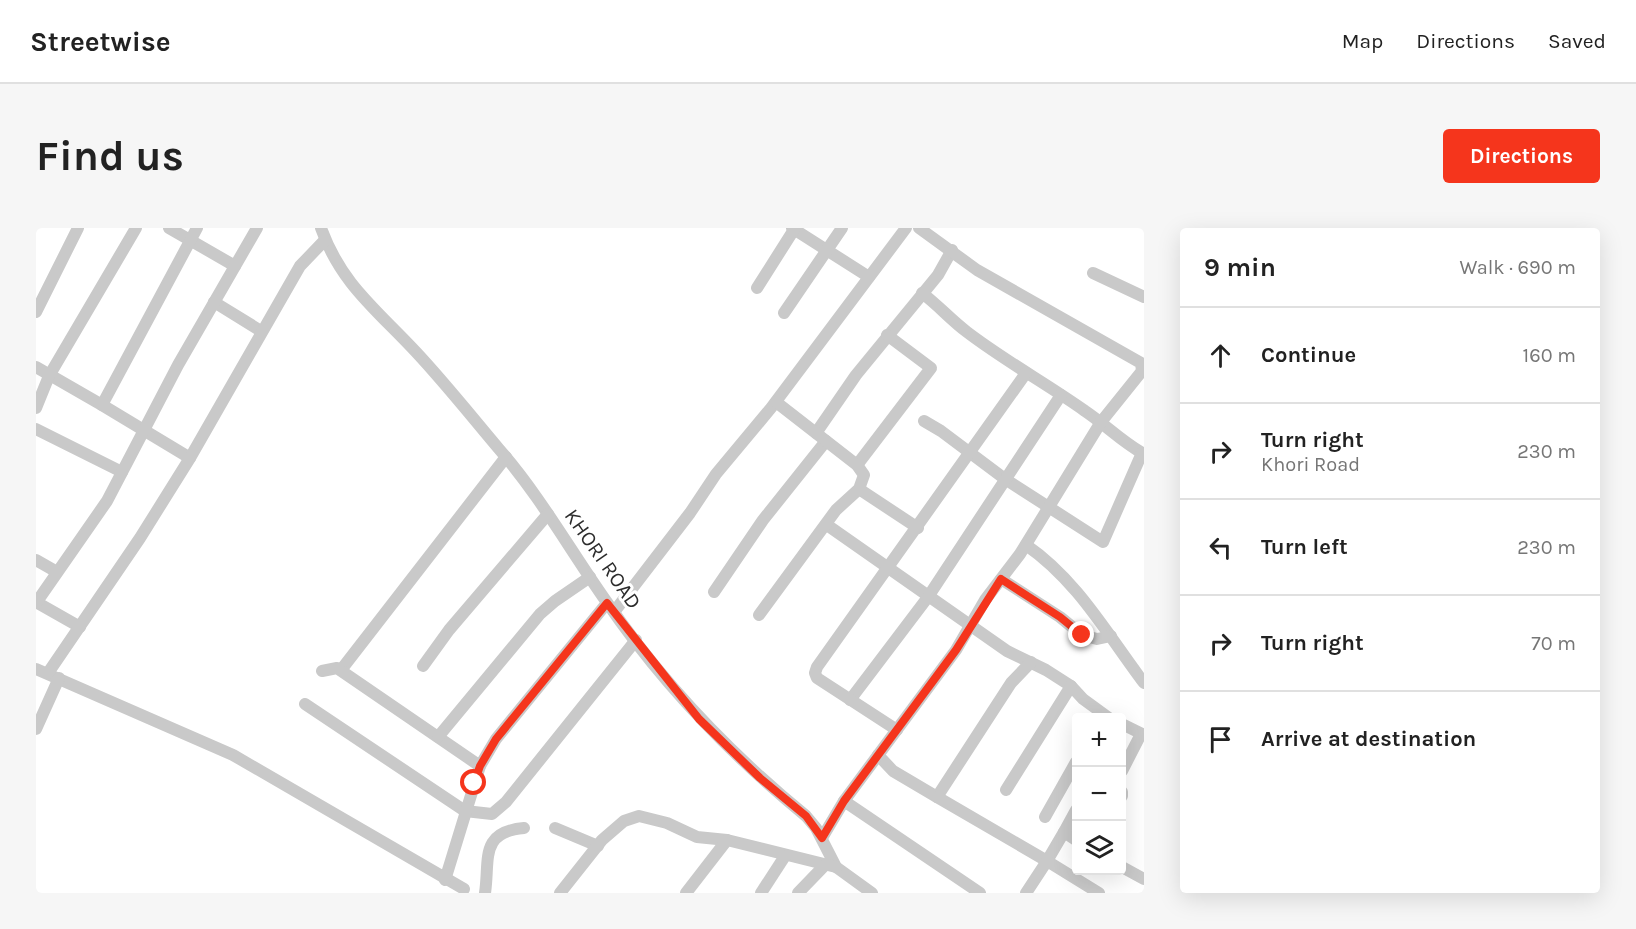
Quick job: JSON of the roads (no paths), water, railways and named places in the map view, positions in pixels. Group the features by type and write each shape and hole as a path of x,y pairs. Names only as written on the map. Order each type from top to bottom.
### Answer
{"street":[{"path":"36,312 78,228"},
{"path":"36,408 50,376 136,228"},
{"path":"169,228 235,266"},
{"path":"102,405 198,228"},
{"path":"80,627 36,602 106,501 257,228"},
{"path":"756,288 794,228 869,278"},
{"path":"784,313 843,228"},
{"path":"445,880 480,766 496,739 611,608 690,513 716,474 776,402 906,228"},
{"path":"822,838 844,801 956,650 971,624 1051,507 1101,422 1142,370 1142,363 1007,288 919,228"},
{"path":"36,729 47,674 190,458 261,331 300,266 323,234"},
{"name":"KHORI ROAD","path":"323,234 350,285 449,387 506,457 548,514 611,608 699,719 760,778 806,816 822,838 830,866 872,893"},
{"path":"816,433 887,335 938,275 952,250"},
{"path":"1093,273 1144,297"},
{"path":"922,293 966,331 1101,422 1122,442 1143,454 1103,542 1005,479 924,421"},
{"path":"214,303 261,331"},
{"path":"857,465 931,368 887,335"},
{"path":"36,367 190,458"},
{"path":"897,730 817,678 815,673 1026,373"},
{"path":"850,699 928,597 1061,395"},
{"path":"759,615 836,510 859,489 864,475 857,465 776,402"},
{"path":"36,429 122,472"},
{"path":"714,592 763,520 826,441"},
{"path":"341,670 506,457"},
{"path":"859,489 918,528"},
{"path":"423,666 448,630 548,514"},
{"path":"827,525 1007,651 1031,662 1071,686 1083,699 1102,713"},
{"path":"1026,545 1051,562 1112,636 1144,683"},
{"path":"36,560 57,573"},
{"path":"438,737 540,615 590,577"},
{"path":"1001,579 1060,617 1082,635 1096,639 1112,636"},
{"path":"305,704 465,811 492,814 506,801 636,640"},
{"path":"937,797 1011,683 1031,662"},
{"path":"322,671 332,668 341,670 480,766"},
{"path":"47,674 233,755 463,891 480,893"},
{"path":"1006,790 1071,686"},
{"path":"1124,767 1143,734 1126,726"},
{"path":"878,755 893,771 1099,893"},
{"path":"1044,818 1074,767"},
{"path":"844,801 980,893"},
{"path":"560,893 598,846 624,821 639,816 667,824 697,837 727,840 830,866"},
{"path":"1026,893 1072,818"},
{"path":"484,893 486,855 491,846 498,835 506,830 524,828"},
{"path":"555,828 598,846"},
{"path":"1064,832 1072,837"},
{"path":"686,893 727,840"},
{"path":"761,893 785,856"},
{"path":"798,893 830,866"},
{"path":"1126,869 1144,879"}]}
